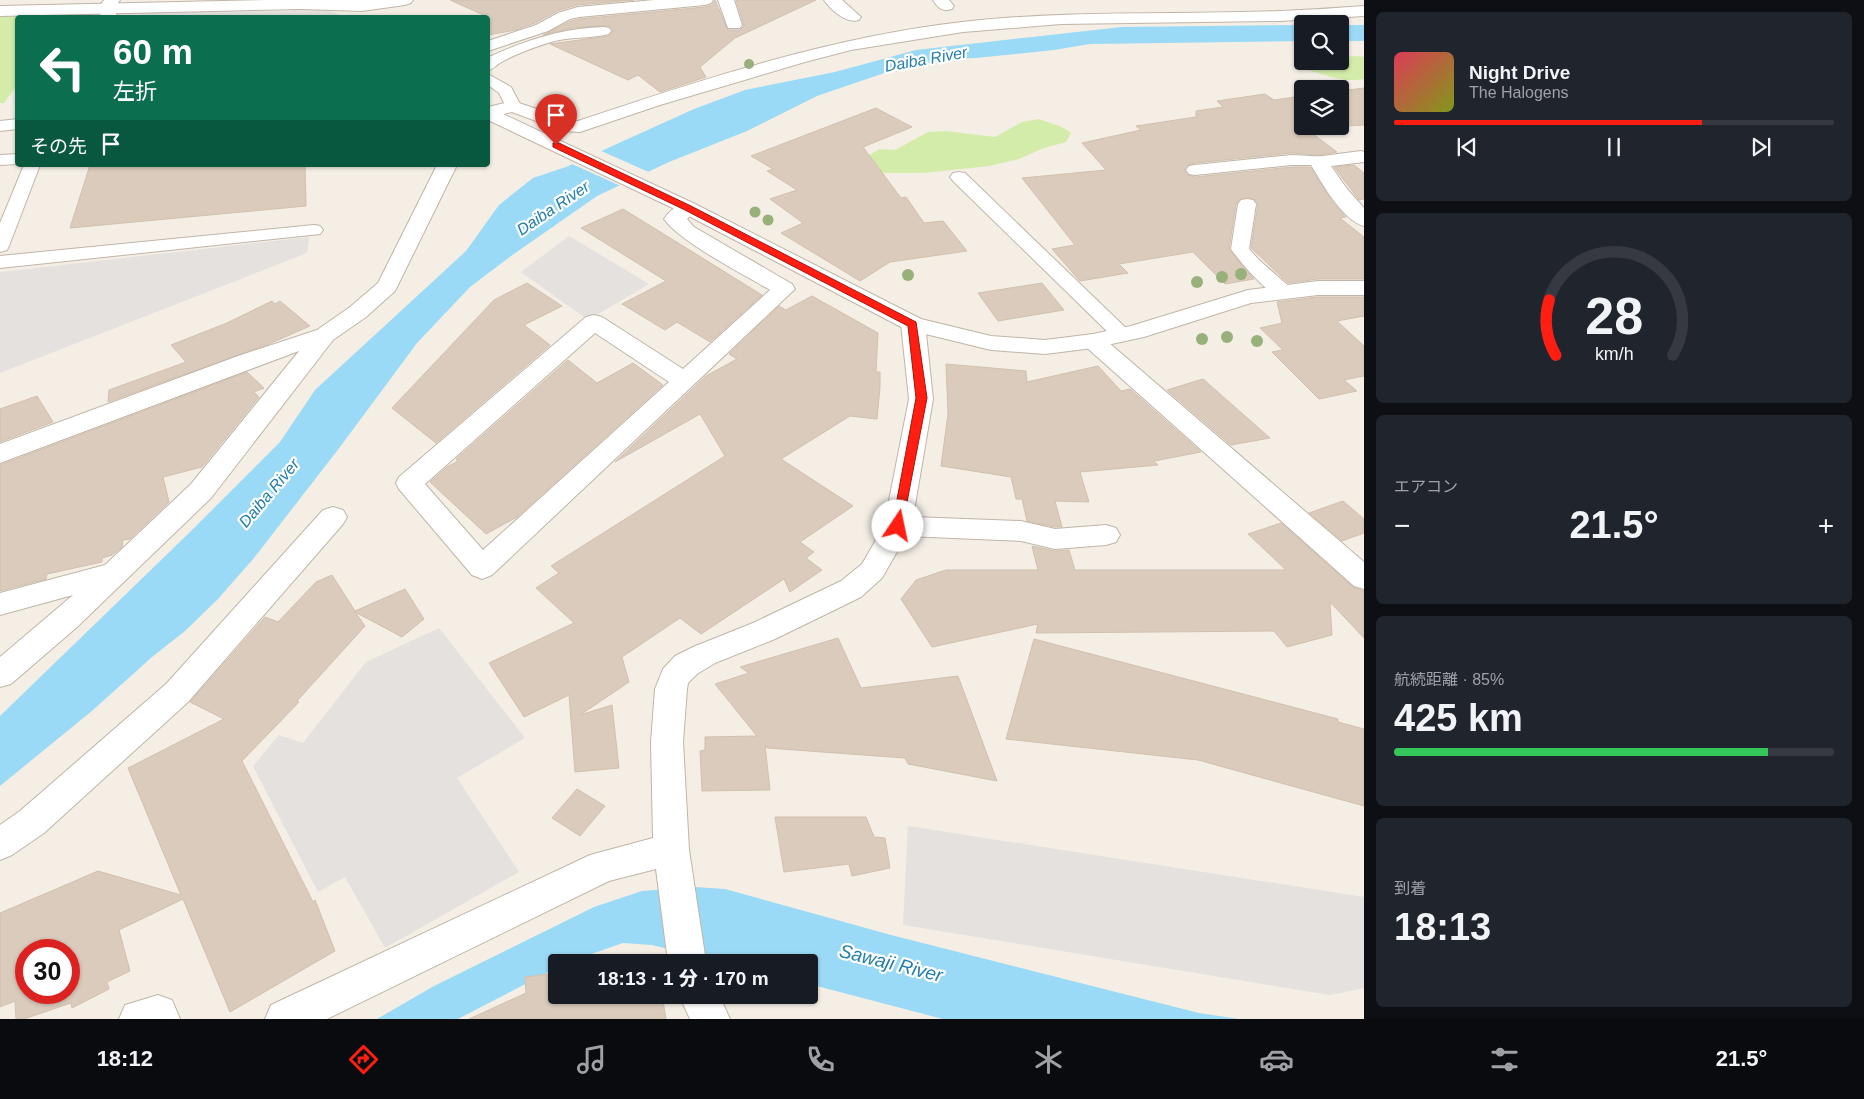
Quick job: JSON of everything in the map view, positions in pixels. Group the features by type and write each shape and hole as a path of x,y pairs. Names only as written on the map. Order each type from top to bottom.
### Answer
{"street":[{"path":"0,11 336,3 362,6 405,0"},
{"path":"490,45 542,28 564,16 578,12 705,0"},
{"path":"726,0 734,25"},
{"path":"832,0 854,17"},
{"path":"1159,0 1171,17"},
{"path":"1266,0 1280,16"},
{"path":"362,6 373,15"},
{"path":"490,112 513,106 570,127 580,126 654,101 789,61 878,40 954,28 1105,17 1280,16 1364,11"},
{"path":"490,114 688,208 913,324 991,342 1045,347 1093,341 1122,335 1248,297 1318,288 1364,288"},
{"path":"1363,158 1322,161 1321,165 1339,193 1364,220"},
{"path":"0,454 247,361 325,334 358,312 387,286 446,167"},
{"path":"685,381 594,322 409,484 482,568 685,381 784,289 687,231 674,219 688,208"},
{"path":"686,954 672,862 667,742 670,689 674,678 686,665 704,655 764,631 851,590 872,571 898,526 921,398 913,324"},
{"path":"0,675 66,618 202,491 325,334"},
{"path":"1093,341 1364,578"},
{"path":"0,844 32,822 135,732 177,692 333,517"},
{"path":"898,526 1021,531 1055,539 1106,535"},
{"path":"0,604 114,573"},
{"path":"286,1019 603,866 672,862"},
{"path":"702,1004 710,1019"},
{"path":"138,1019 158,1014 160,1019"}],"lane":[{"path":"490,64 494,60 544,39 575,32 604,31"},
{"path":"490,80 506,90 513,106"},
{"path":"0,126 15,124"},
{"path":"0,160 15,159"},
{"path":"1195,170 1292,160 1322,161"},
{"path":"0,246 31,167"},
{"path":"959,177 1122,335"},
{"path":"1247,204 1240,249 1284,292"},
{"path":"0,262 314,230"}],"green space":[{"path":"0,16 15,16 15,88 4,103 0,103"},
{"path":"1349,56 1364,57 1364,79 1341,79 1308,70 1349,70"},
{"path":"1039,119 1062,127 1071,133 1066,142 1044,148 1019,159 989,166 924,173 874,173 869,155 880,149 895,150 928,132 946,131 995,137 1022,122"}],"shaded area":[{"path":"328,10 340,15 141,15 150,13"},
{"path":"569,236 649,284 588,320 521,272"},
{"path":"309,237 307,253 0,373 0,272"},
{"path":"439,628 525,738 457,778 519,872 385,948 345,877 318,892 253,766 279,735 303,743 366,662"},
{"path":"908,826 1364,897 1364,988 1330,995 903,925"}],"water":[{"name":"Daiba River","path":"1294,25 1294,41 1090,44 1054,50 949,59 893,70 817,96 747,131 669,162 597,196 470,287 417,343 254,558 217,600 185,631 152,657 93,710 0,786 0,716 280,442 315,390 466,251 499,205 533,178 566,167 694,109 745,90 835,72 916,50 1122,27"},
{"path":"1349,25 1364,25 1364,41 1349,41"},
{"name":"Sawaji River","path":"695,887 725,889 891,935 1199,1013 1239,1019 943,1019 818,986 818,954 690,954 652,945 623,943 591,954 548,954 548,972 458,1019 377,1019 434,986 594,907 642,891"}],"pier":[{"path":"599,150 651,173 623,187 570,163"}],"building":[{"path":"450,0 634,0 577,5 557,11 535,23 516,30 490,35 490,15 484,15"},
{"path":"715,0 728,30 740,30 744,26 736,0 816,0 735,38 700,67 706,77 660,92 638,75 628,80 550,44 609,36 613,30 609,26 573,28 543,35 579,19 705,7 712,5"},
{"path":"1364,88 1364,125 1349,126 1349,90"},
{"path":"1265,94 1274,100 1294,97 1294,135 1314,135 1337,152 1319,155 1292,153 1195,163 1188,165 1184,170 1188,175 1195,177 1292,167 1310,167 1332,201 1346,217 1340,218 1364,237 1364,279 1318,279 1288,283 1251,248 1258,204 1254,199 1247,197 1240,199 1236,204 1229,249 1254,279 1225,284 1193,252 1119,264 1128,273 1080,281 1052,249 1075,245 1022,178 1106,170 1082,143 1141,130 1136,126 1196,117 1196,111 1223,107 1217,101"},
{"path":"876,108 912,127 863,147 901,198 906,197 924,223 943,221 967,251 890,262 860,281 781,233 803,223 770,199 797,190 767,171 773,169 751,156"},
{"path":"1354,165 1364,173 1364,199 1359,200 1334,167"},
{"path":"89,167 305,167 306,206 70,228"},
{"path":"623,209 762,295 710,342 677,322 665,330 622,304 666,281 581,228"},
{"path":"527,283 562,306 524,325 550,345 436,443 392,408 494,300"},
{"path":"1042,283 1064,310 998,321 978,293"},
{"path":"812,296 878,333 876,372 880,372 877,419 850,416 781,459 853,506 800,542 814,552 806,558 822,570 790,592 784,579 701,634 680,618 622,657 629,682 580,715 612,705 619,768 575,772 569,695 524,717 489,663 574,623 536,588 559,573 551,566 725,456 700,414 615,462 706,376 737,359 729,354 779,306 786,310"},
{"path":"1318,297 1364,297 1364,316 1337,321 1364,346 1364,376 1344,380 1357,391 1319,399 1272,352 1283,350 1260,328 1282,323 1277,302"},
{"path":"272,301 275,304 280,301 310,326 269,344 108,402 109,390 186,362 171,345 227,323"},
{"path":"568,360 597,383 633,363 663,385 517,517 486,534 430,482 447,467 458,461 456,459"},
{"path":"946,364 1026,371 1027,382 1098,366 1121,391 1130,389 1201,452 1154,461 1158,465 1080,472 1089,502 1055,501 1062,527 1027,521 1022,499 1016,499 1011,477 941,466 948,414"},
{"path":"247,372 264,388 254,392 259,397 202,467 163,477 169,502 130,539 123,540 122,547 112,555 102,558 102,562 47,574 46,579 0,591 0,465"},
{"path":"1203,379 1270,438 1231,445 1167,390"},
{"path":"37,396 53,422 0,442 0,409"},
{"path":"1343,501 1364,519 1364,533 1342,541 1309,513"},
{"path":"1281,523 1353,587 1364,591 1364,638 1330,602 1332,635 1287,647 1274,631 1036,633 1038,624 932,647 901,599 916,580 946,570 1038,570 1032,546 1055,551 1069,550 1075,570 1286,570 1248,534"},
{"path":"332,575 355,611 405,589 424,619 402,637 355,612 365,626 297,701 299,702 242,761 313,902 315,900 335,951 230,1012 183,899 119,930 130,971 107,982 109,989 80,1004 80,939 15,939 15,1001 0,1007 0,913 98,871 181,895 128,768 224,719 190,702 265,617 278,622 316,582"},
{"path":"838,638 861,688 958,676 997,781 908,764 905,758 767,748 765,745 770,790 702,791 700,751 705,750 705,737 757,736 715,684 749,673 740,667"},
{"path":"1034,639 1338,719 1338,722 1364,729 1364,806 1198,760 1006,739"},
{"path":"577,789 605,806 580,836 552,818"},
{"path":"775,817 866,817 874,837 885,838 890,868 852,876 849,864 784,872"},
{"path":"548,974 548,1004 664,1004 666,1019 469,1019 526,993 525,977"},
{"path":"15,1004 68,1004 24,1019 16,1019"},
{"path":"71,1004 80,1004 72,1008"}],"route":[{"path":"556,145 688,208 913,324 921,398 898,526"}]}
